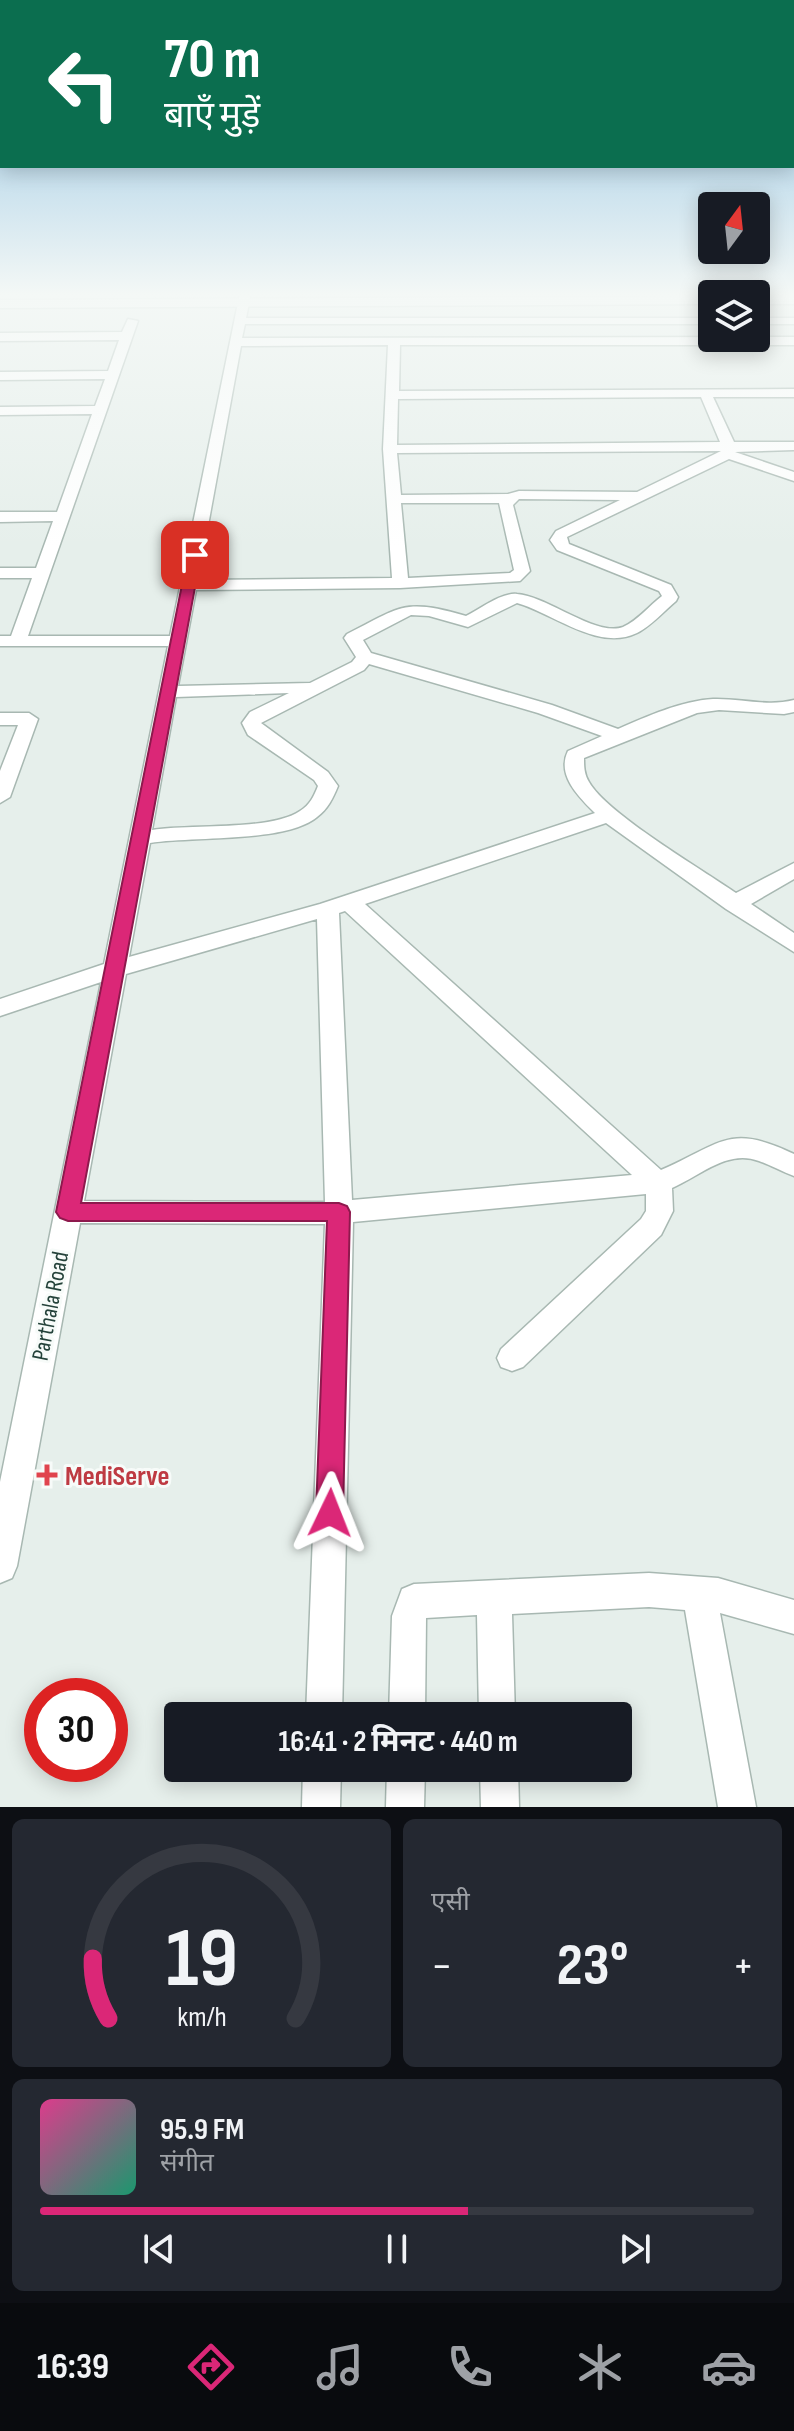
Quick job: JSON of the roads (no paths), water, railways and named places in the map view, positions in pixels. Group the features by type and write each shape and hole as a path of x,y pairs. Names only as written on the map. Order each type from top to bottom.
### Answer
{"street":[{"path":"111,377 42,573 9,641 178,641"},
{"name":"Parthala Road","path":"0,1566 229,377"},
{"path":"393,377 390,449 400,583"},
{"path":"392,395 794,393"},
{"path":"706,395 729,450 794,479 789,488 794,492"},
{"path":"1,413 100,410"},
{"path":"390,449 729,450 794,446"},
{"path":"189,585 511,579 522,571 540,544 645,496 729,450"},
{"path":"394,499 508,498 519,495 645,496"},
{"path":"508,498 506,505 540,544"},
{"path":"0,517 62,516"},
{"path":"540,544 558,540 563,547 665,588 670,597 629,630 619,634 602,631 515,598 468,622 430,611 408,610 353,638 365,657 545,709 620,736"},
{"path":"0,573 42,573"},
{"path":"511,579 515,598"},
{"path":"140,838 199,830 250,831 309,815 324,800 328,786 321,776 255,731 251,723 257,716 358,666 365,657"},
{"path":"168,692 315,687"},
{"path":"794,706 708,705 688,709 575,755 572,770 578,784 609,815 794,944"},
{"path":"0,719 29,719 5,770 0,797"},
{"path":"0,1008 115,969 338,905 609,815"},
{"path":"734,904 794,870"},
{"path":"338,905 658,1183 662,1204 659,1217 651,1227 512,1358"},
{"path":"324,1702 339,1212 338,905"},
{"path":"68,1212 339,1212 658,1183 728,1146 745,1145 769,1151 794,1166"},
{"path":"407,1702 409,1616 414,1601 649,1590 718,1595 794,1617"},
{"path":"699,1593 737,1807"},
{"path":"494,1596 497,1702"},
{"path":"321,1807 322,1782"},
{"path":"405,1807 406,1782"},
{"path":"499,1782 500,1807"}],"place":[{"name":"MediServe","path":"47,1475"}]}
